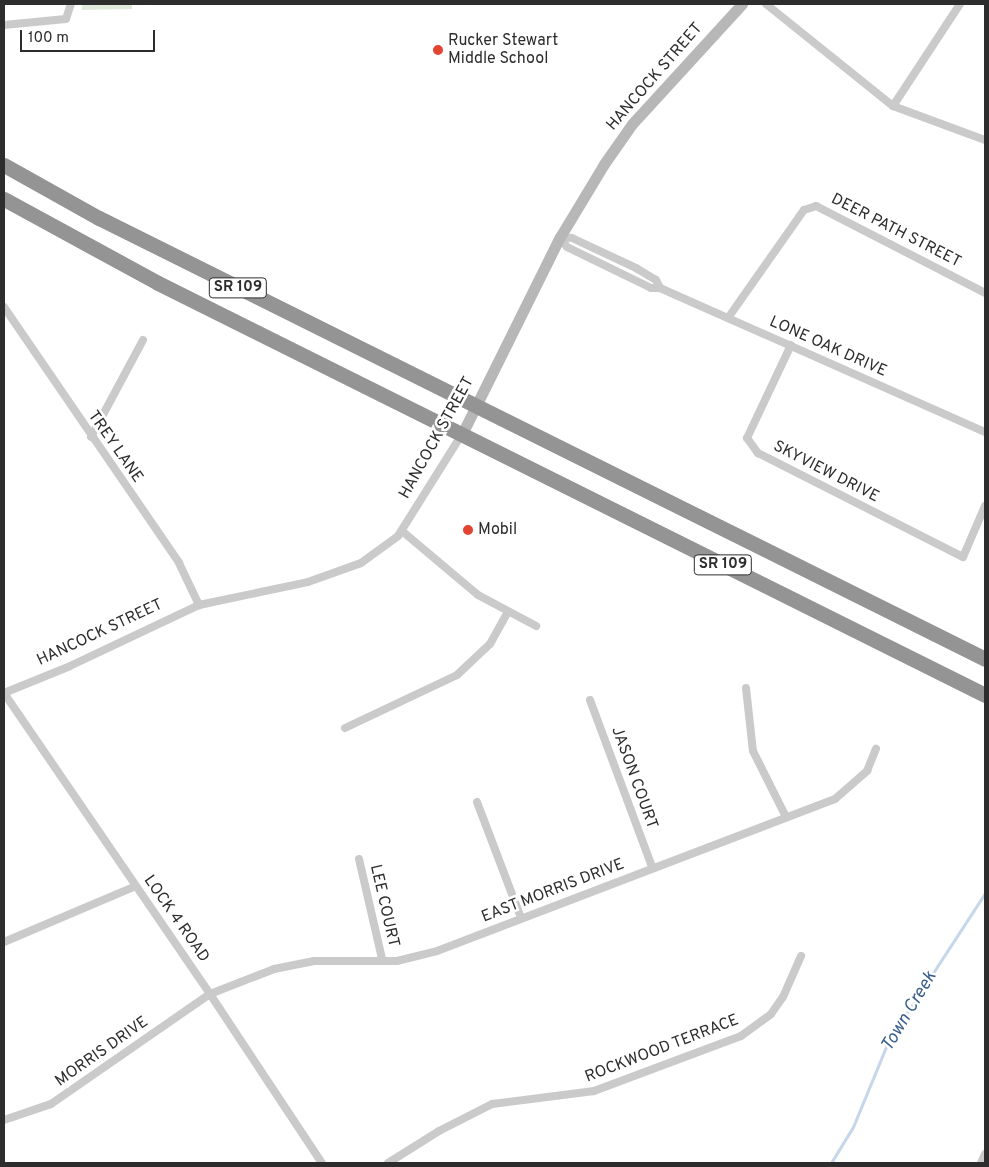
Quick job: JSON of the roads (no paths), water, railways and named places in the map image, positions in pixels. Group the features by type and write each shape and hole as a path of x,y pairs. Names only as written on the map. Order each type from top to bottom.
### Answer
{"highway":[{"name":"SR 109","path":"4,165 99,218 985,659"},
{"name":"SR 109","path":"4,199 158,283 985,695"}],"street":[{"path":"4,25 66,19 72,4"},
{"name":"HANCOCK STREET","path":"4,693 70,666 199,605 308,582 361,563 402,531 462,434 560,237 632,124 742,4"},
{"path":"766,4 893,106 985,140"},
{"path":"893,106 960,4"},
{"name":"DEER PATH STREET","path":"728,318 804,210 816,206 985,293"},
{"name":"LONE OAK DRIVE","path":"560,237 567,247 652,288 660,288 985,432"},
{"name":"LONE OAK DRIVE","path":"560,237 572,238 636,268 656,280 660,288"},
{"name":"TREY LANE","path":"4,307 91,437 179,563 199,605"},
{"path":"91,437 143,340"},
{"name":"SKYVIEW DRIVE","path":"790,345 747,438 758,453 963,557 985,506"},
{"path":"402,531 478,595 536,626"},
{"path":"345,728 457,675 490,644 508,612"},
{"path":"746,688 753,750 786,817"},
{"name":"LOCK 4 ROAD","path":"4,693 210,994 322,1163"},
{"name":"JASON COURT","path":"590,700 652,867"},
{"name":"EAST MORRIS DRIVE","path":"210,994 274,969 314,961 382,959 397,961 438,951 652,867 835,799 856,784 867,771 876,749"},
{"path":"477,802 521,918"},
{"name":"LEE COURT","path":"360,859 382,959"},
{"path":"4,942 136,886"},
{"name":"ROCKWOOD TERRACE","path":"388,1163 439,1131 492,1104 594,1091 741,1036 771,1014 783,997 801,956"},
{"name":"MORRIS DRIVE","path":"4,1120 51,1104 210,994"},
{"path":"981,1163 985,1154"}],"waterway":[{"name":"Town Creek","path":"831,1163 853,1127 888,1042 985,893"}],"place":[{"name":"Rucker Stewart Middle School","path":"438,50"},
{"name":"Mobil","path":"468,530"}]}
